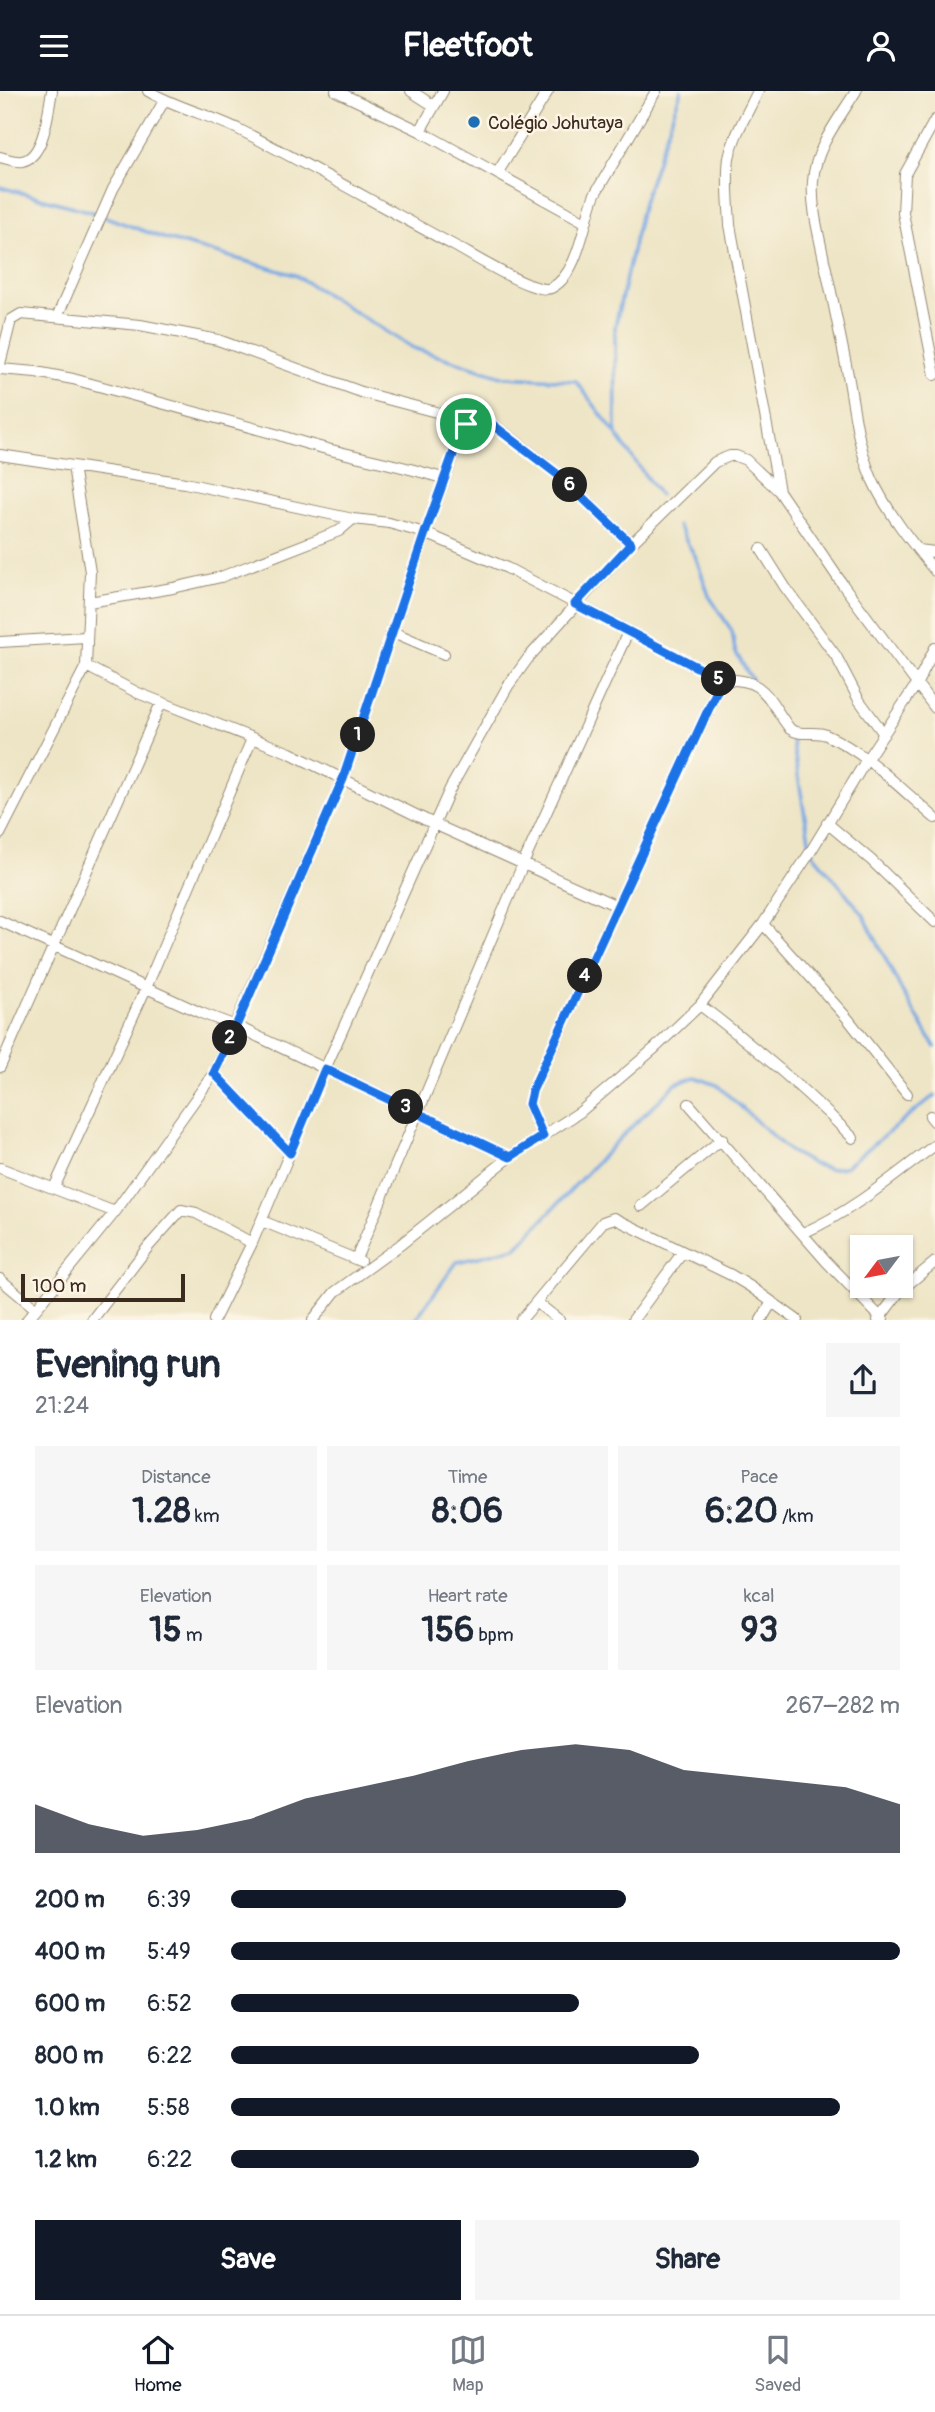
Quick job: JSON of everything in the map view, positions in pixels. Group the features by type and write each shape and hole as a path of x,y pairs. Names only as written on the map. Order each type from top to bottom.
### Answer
{"street":[{"path":"0,157 21,162 33,157 41,143 52,91"},
{"path":"148,91 164,101 238,129 528,285 543,289 550,289 565,275 584,235 585,222 595,194 656,91"},
{"path":"336,91 498,172 585,222"},
{"path":"411,91 434,106"},
{"path":"420,131 443,91"},
{"path":"498,172 548,91"},
{"path":"758,91 739,130 730,158 728,194 730,225 779,491"},
{"path":"856,91 816,163 813,181 816,218 851,390 856,431 865,461 874,482 918,550 935,571"},
{"path":"57,317 113,189 164,101"},
{"path":"935,120 905,174 903,188 907,243 935,375"},
{"path":"445,479 407,466 303,443 73,379 0,367 8,330 14,317 31,314 140,325 218,340 364,393 436,412 466,424"},
{"path":"27,1320 115,1212 214,1073 343,779 425,533 466,424 473,417 478,417 505,433 561,477 631,544"},
{"path":"0,455 185,483 353,519 388,523 425,533 507,568 722,680 749,681 760,688 795,733 825,734 867,759 935,818"},
{"path":"214,1320 262,1221 325,1069 434,824 474,744 508,686 529,657 631,544 705,471 722,458 736,456 746,460 779,491 843,585 935,708"},
{"path":"0,834 86,666 88,557 73,466"},
{"path":"89,602 220,576 339,531 353,519"},
{"path":"761,548 785,587 836,656 859,700 884,734"},
{"path":"918,550 935,552"},
{"path":"393,632 444,654"},
{"path":"356,1259 523,865 628,632"},
{"path":"0,642 86,638"},
{"path":"313,1320 335,1292 400,1245 510,1157 580,1112 700,1005 763,924 916,685 935,648"},
{"path":"86,666 161,703 253,739 343,779 434,824 617,906"},
{"path":"543,1136 529,1104 532,1091 722,680"},
{"path":"0,1067 161,703"},
{"path":"54,1188 146,988 253,739"},
{"path":"827,823 880,867 935,922"},
{"path":"0,921 201,1013 236,1026 510,1157"},
{"path":"763,924 848,1019 907,1094"},
{"path":"700,1005 754,1047 853,1137"},
{"path":"214,1073 290,1153"},
{"path":"689,1104 880,1319 900,1291 935,1262"},
{"path":"642,1206 722,1139"},
{"path":"803,1233 823,1224 878,1188 935,1145"},
{"path":"0,1168 115,1212"},
{"path":"92,1320 148,1247 181,1210 196,1213 252,1243"},
{"path":"521,1320 603,1222 614,1218 741,1281 797,1320"},
{"path":"262,1221 370,1266"},
{"path":"633,1320 683,1252"},
{"path":"0,1279 36,1309"},
{"path":"536,1302 559,1320"},
{"path":"761,1320 772,1302"}],"waterway":[{"path":"659,495 616,434 615,327 643,202 681,91"},
{"path":"0,187 92,212 163,238 295,275 413,348 505,377 576,381 616,434"},
{"path":"678,526 696,558 709,596 732,631 735,651 752,680"},
{"path":"791,734 811,851 863,914 902,991 935,1047"},
{"path":"415,1320 457,1262 516,1248 615,1143 676,1084 695,1077 717,1085 789,1151 829,1169 845,1167 935,1095"}],"place":[{"name":"Colégio Johutaya","path":"474,122"}],"route":[{"path":"473,417 478,417 505,433 561,477 631,544 575,604 722,680 532,1091 529,1104 543,1136 510,1157 325,1069 290,1153 214,1073 343,779 425,533 466,424 473,417"}]}
